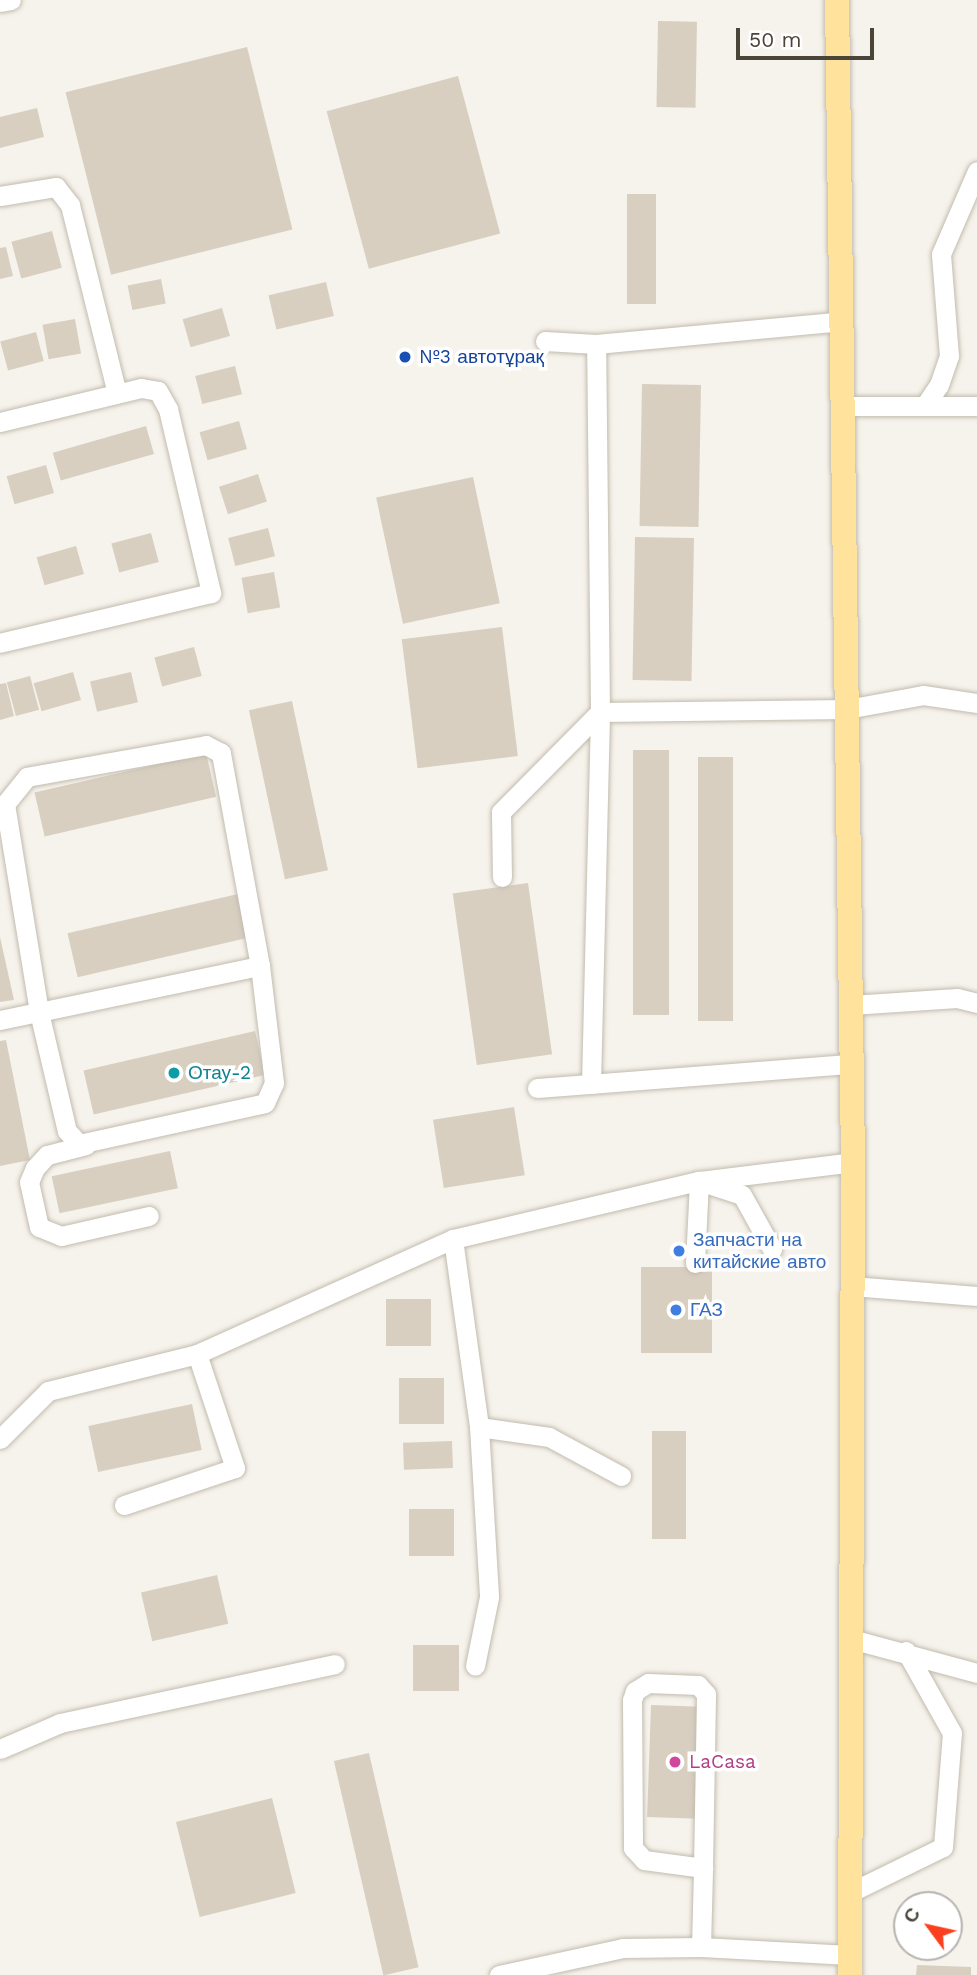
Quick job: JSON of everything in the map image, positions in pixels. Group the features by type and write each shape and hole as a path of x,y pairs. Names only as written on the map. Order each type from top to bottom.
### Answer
{"main road":[{"path":"837,0 853,1162 850,1965"}],"street":[{"path":"0,2 11,0"},
{"path":"926,404 939,385 949,356 941,254 977,171"},
{"path":"0,197 56,187 70,205 117,393"},
{"path":"545,341 596,344 843,321"},
{"path":"591,1084 600,712 596,344"},
{"path":"0,422 141,388 158,391 168,409 211,593 0,643"},
{"path":"844,405 977,406"},
{"path":"502,877 501,812 600,712 847,709 923,695 977,703"},
{"path":"86,1145 67,1131 39,1012 5,804 27,777 206,745 221,753 260,966 274,1083 265,1103 47,1156 35,1168 29,1182 39,1227 61,1236 149,1216"},
{"path":"0,1020 260,966"},
{"path":"851,1005 957,998 977,1003"},
{"path":"537,1088 852,1064"},
{"path":"0,1439 48,1391 197,1354 453,1239 699,1181 853,1162"},
{"path":"699,1181 742,1195 772,1249"},
{"path":"695,1263 699,1181"},
{"path":"453,1239 479,1427 489,1597 475,1665"},
{"path":"852,1286 977,1296"},
{"path":"124,1505 235,1468 197,1354"},
{"path":"479,1427 549,1437 621,1476"},
{"path":"851,1639 906,1651 977,1673"},
{"path":"851,1892 943,1847 952,1733 906,1651"},
{"path":"0,1749 60,1723 335,1664"},
{"path":"701,1947 703,1868 706,1694 698,1685 648,1683 635,1691 632,1700 633,1848 644,1860 703,1868"},
{"path":"499,1975 624,1948 701,1947 850,1965"}],"building":[{"path":"658,21 697,22 695,108 656,107"},
{"path":"247,47 292,229 111,275 66,92"},
{"path":"458,76 500,233 369,269 327,111"},
{"path":"37,108 44,137 0,148 0,117"},
{"path":"627,194 656,194 656,304 627,304"},
{"path":"52,231 62,268 21,279 11,242"},
{"path":"6,247 13,276 0,279 0,248"},
{"path":"161,279 166,304 132,310 128,285"},
{"path":"326,282 334,316 276,329 269,295"},
{"path":"222,308 230,336 191,347 183,319"},
{"path":"75,319 81,353 49,359 43,325"},
{"path":"36,332 44,361 8,371 0,342"},
{"path":"235,366 242,394 202,404 195,376"},
{"path":"642,384 701,385 699,527 640,526"},
{"path":"239,421 247,449 208,460 200,432"},
{"path":"146,426 154,454 61,481 53,453"},
{"path":"46,465 54,493 15,504 7,476"},
{"path":"258,474 267,502 228,514 219,487"},
{"path":"473,477 500,603 403,624 376,498"},
{"path":"268,528 275,556 235,566 228,538"},
{"path":"151,533 159,562 119,573 111,544"},
{"path":"635,537 694,538 691,681 633,680"},
{"path":"76,546 84,574 45,585 37,557"},
{"path":"274,572 280,607 248,613 242,578"},
{"path":"502,627 518,756 418,768 402,639"},
{"path":"194,647 202,676 162,687 154,658"},
{"path":"73,672 81,700 42,711 34,683"},
{"path":"131,672 138,702 97,712 90,681"},
{"path":"30,676 39,710 16,716 7,682"},
{"path":"6,683 14,716 0,720 0,684"},
{"path":"292,701 328,870 285,879 249,710"},
{"path":"633,750 669,750 669,1015 633,1015"},
{"path":"206,753 216,797 45,836 35,793"},
{"path":"698,757 733,757 733,1021 698,1021"},
{"path":"528,883 552,1054 477,1065 453,894"},
{"path":"238,894 248,938 78,977 67,933"},
{"path":"0,937 14,1000 0,1002"},
{"name":"Отау-2","path":"255,1031 265,1075 94,1114 84,1071"},
{"path":"6,1040 30,1160 0,1166 0,1041"},
{"path":"514,1107 525,1175 444,1188 433,1120"},
{"path":"170,1151 178,1188 60,1213 52,1176"},
{"name":"ГАЗ","path":"641,1267 712,1267 712,1353 641,1353"},
{"path":"386,1299 431,1299 431,1346 386,1346"},
{"path":"399,1378 444,1378 444,1424 399,1424"},
{"path":"192,1404 202,1450 98,1472 88,1426"},
{"path":"652,1431 686,1431 686,1539 652,1539"},
{"path":"452,1441 453,1468 404,1470 403,1443"},
{"path":"409,1509 454,1509 454,1556 409,1556"},
{"path":"217,1575 228,1624 152,1641 141,1593"},
{"path":"413,1645 459,1645 459,1691 413,1691"},
{"name":"LaCasa","path":"651,1705 702,1707 698,1819 647,1817"},
{"path":"369,1753 418,1967 383,1975 334,1761"},
{"path":"272,1798 296,1893 200,1917 176,1822"},
{"path":"917,1965 971,1967 971,1975 916,1975"}],"place":[{"name":"№3 автотұрақ","path":"405,357"},
{"name":"Отау-2","path":"174,1073"},
{"name":"Запчасти на китайские авто","path":"679,1251"},
{"name":"ГАЗ","path":"676,1310"},
{"name":"LaCasa","path":"675,1762"}]}
